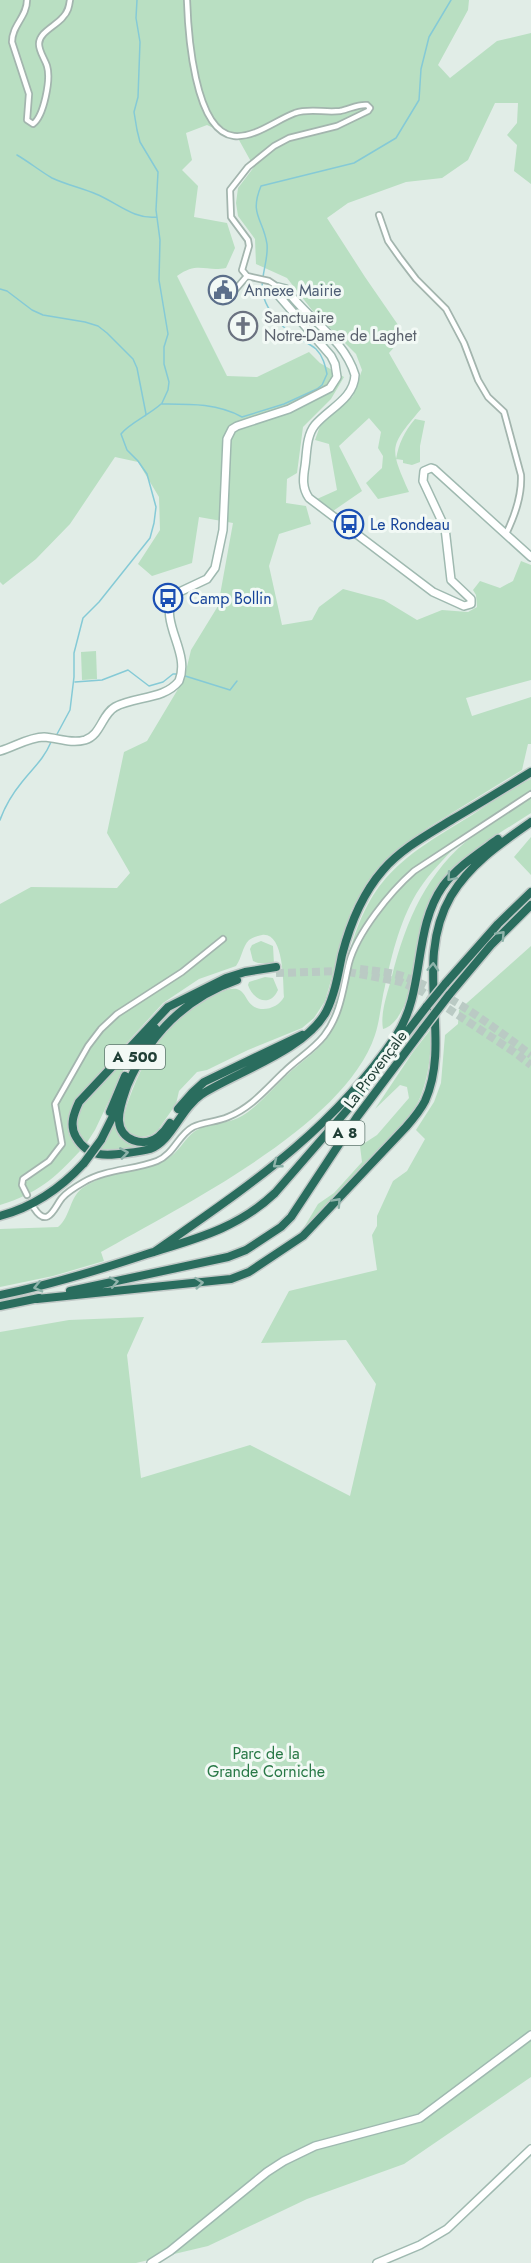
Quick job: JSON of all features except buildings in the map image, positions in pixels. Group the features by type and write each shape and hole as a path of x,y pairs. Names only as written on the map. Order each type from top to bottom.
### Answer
{"highway":[{"path":"195,992 177,1001 159,1015 79,1102 74,1113 74,1132 77,1139 90,1152 111,1156 156,1146 168,1136 180,1116 195,1099 290,1047 310,1031 320,1022 331,1001 351,927 364,897 383,870 418,840 531,772"},
{"path":"154,1252 274,1167 337,1110 390,1044 403,1024 416,987 430,915 443,887 470,858 531,817"},
{"path":"36,1299 231,1279 253,1270 309,1231 420,1110 429,1090 433,1066 432,969 438,925 451,896 474,866 531,822"},
{"name":"La Provençale","path":"0,1295 64,1281 221,1230 268,1199 348,1109 445,984 498,924 531,892"},
{"name":"La Provençale","path":"0,1306 228,1257 246,1250 281,1227 296,1211 357,1117 449,995 491,945 531,905"},
{"name":"A 500","path":"0,1216 25,1207 50,1193 82,1161 98,1139 155,1036 188,1005 232,982 276,970 236,974 195,992 172,1010 147,1037 132,1063 98,1139"},
{"path":"129,1080 119,1112 121,1131 125,1136 137,1142 152,1141 163,1132 184,1101 204,1082 264,1051 310,1031"},
{"name":"A 500","path":"0,1211 45,1190 82,1161"}],"main road":[{"path":"0,751 37,738 78,741 90,738 113,708 168,690 176,684 181,675 181,663 169,620 169,607 173,595 207,579 215,568 223,530 227,439 232,429 289,409 330,388 337,377 332,356 279,296 276,289 278,287 286,288 341,346 355,375 350,392 315,425 309,436 303,487 309,498 433,592 464,606 471,604 471,599 451,580 445,528 423,481 424,471 434,469 531,557"},
{"path":"152,2263 171,2252 284,2160 332,2139 420,2118 531,2035"},
{"path":"377,2263 420,2245 447,2229 531,2149"}],"street":[{"path":"27,0 27,8 12,33 12,42 29,94 27,120 33,124 37,121 44,101 48,75 39,45 41,38 63,18 70,0"},
{"path":"188,0 190,51 202,100 213,123 226,133 236,136 251,133 305,111 340,111 362,104 370,108 369,111 337,126 278,143 248,167 230,190 231,217 248,240 249,246 242,270 248,276 269,281 278,287"},
{"path":"379,215 388,241 416,279 446,309 464,343 478,380 488,397 504,412 521,475 519,501 506,534"},
{"path":"219,298 235,290 248,276"},
{"path":"34,1208 39,1214 50,1215 63,1197 89,1179 163,1158 194,1126 228,1117 261,1096 324,1036 337,1012 352,953 378,912 408,876 531,794"},
{"path":"27,1195 22,1180 49,1161 62,1144 55,1104 88,1046 117,1014 182,972 223,939"}],"green space":[{"path":"0,0 469,0 468,10 438,65 450,78 497,41 531,33 531,184 514,171 517,145 507,135 517,123 518,103 495,103 468,160 442,178 406,182 348,203 327,218 405,335 389,353 421,409 403,432 396,448 398,465 409,492 378,499 366,483 382,468 383,456 378,448 381,432 369,418 339,446 362,491 333,511 317,499 337,490 329,444 315,440 320,426 353,396 362,370 356,354 312,310 287,278 256,264 255,239 238,216 236,203 238,188 254,167 239,140 207,125 186,133 192,160 182,170 198,186 194,217 227,223 235,248 226,268 196,268 177,276 227,376 257,377 309,352 320,363 344,377 331,399 303,427 297,473 287,479 286,503 306,506 311,524 279,534 269,566 282,625 312,620 319,607 343,589 384,600 417,620 442,610 468,612 477,607 473,590 480,581 500,588 513,581 521,561 531,565 531,680 466,698 472,716 531,697 531,744 528,744 522,770 429,827 391,855 368,881 351,911 325,1001 314,1018 302,1028 207,1070 197,1072 179,1091 176,1104 158,1130 151,1135 137,1138 126,1131 125,1111 139,1075 156,1045 192,1007 230,989 241,991 251,1004 261,1009 275,1006 282,1001 284,997 281,959 275,941 269,936 262,935 251,939 245,946 236,966 199,979 163,1003 84,1090 72,1105 69,1122 70,1136 80,1151 62,1170 44,1184 0,1205 0,904 31,887 117,888 130,873 107,833 124,752 147,741 184,679 191,650 218,606 233,523 199,517 192,563 152,576 138,564 160,530 159,497 138,462 115,457 70,524 36,559 3,585 0,582"},
{"path":"415,419 425,421 420,446 420,462 412,465 396,459 402,438"},
{"path":"96,651 97,679 82,680 81,652"},
{"path":"531,779 531,791 407,873 366,923 349,955 368,905 379,886 393,870 427,843 508,791"},
{"path":"531,796 531,813 463,859 441,883 432,897 409,995 396,1020 383,1029 383,1009 404,935 431,881 443,864 474,835"},
{"path":"531,837 531,875 514,857"},
{"path":"455,847 424,882 413,899 391,961 375,1035 358,1069 331,1101 296,1132 257,1160 215,1187 101,1252 104,1261 53,1276 0,1287 0,1229 58,1227 65,1218 75,1196 84,1187 114,1174 166,1159 174,1154 195,1131 205,1126 233,1120 245,1114 319,1047 330,1034 340,1014 354,959 371,926 414,874"},
{"path":"261,941 273,946 274,964 253,961 250,949 252,945"},
{"name":"Parc de la Grande Corniche","path":"531,946 531,2077 404,2164 307,2199 208,2246 136,2263 0,2263 0,1332 69,1320 144,1317 127,1355 141,1478 250,1445 350,1496 376,1384 346,1340 261,1343 289,1291 377,1270 372,1235 377,1226 377,1216 393,1181 407,1171 425,1139 416,1130 434,1102 441,1083 445,1035 458,1024 459,1010"},
{"path":"265,977 273,978 278,990 271,999 262,1000 254,995 248,985 249,982"},
{"path":"431,1029 427,1077 420,1099 408,1120 318,1217 303,1229 318,1204 334,1193 362,1162 360,1146 377,1135 409,1098 407,1087 400,1085 375,1109"},
{"path":"135,1046 86,1144 78,1125 78,1116 83,1104"},
{"path":"114,1123 121,1139 135,1146 134,1148 100,1150"}],"waterway":[{"path":"137,0 136,18 140,42 138,97 134,112 140,142 158,172 156,210 160,240 159,280 168,334 164,347 164,364 169,382 162,403"},
{"path":"56,736 70,710 74,653 83,618 99,602 150,538 154,523 156,507 147,474 127,450 121,434 161,404 213,407 242,417 284,404 322,385 327,374 320,355 316,349 284,327 272,313 264,298 262,284 267,244 256,204 261,186 354,163 396,138 419,100 421,69 429,37 451,0"},
{"path":"17,155 63,183 96,194 141,216 157,217"},
{"path":"0,289 7,291 32,310 43,315 85,322 98,326 107,333 133,359 137,368 145,416"},
{"path":"75,682 102,680 128,670 149,686 163,682 173,674 177,674"},
{"path":"182,675 230,690 237,681"},
{"path":"0,820 12,795 42,758 51,742"}],"tunnel":[{"path":"360,969 400,975 438,992 486,1022 531,1055"},
{"path":"276,973 343,971 401,982 423,992 531,1065"}],"place":[{"name":"Annexe Mairie","path":"223,290"},
{"name":"Sanctuaire Notre-Dame de Laghet","path":"243,326"},
{"name":"Le Rondeau","path":"349,524"},
{"name":"Camp Bollin","path":"168,598"}]}
